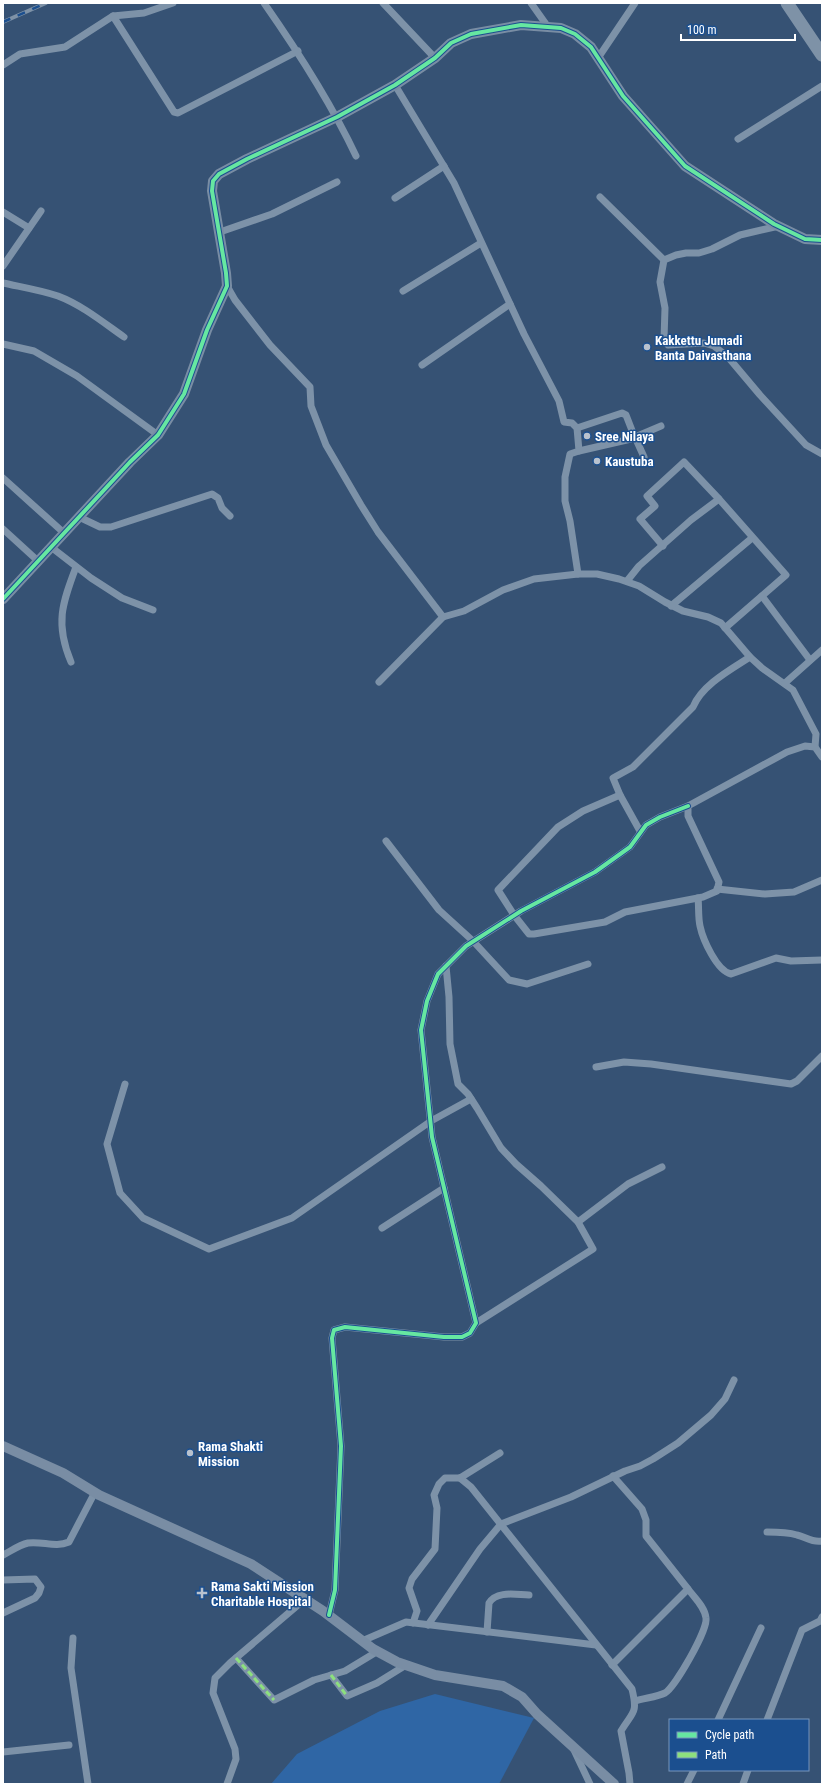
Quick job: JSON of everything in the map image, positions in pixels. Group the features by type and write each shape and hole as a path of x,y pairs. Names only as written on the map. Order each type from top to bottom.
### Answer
{"highway":[{"path":"786,3 822,55"}],"street":[{"path":"3,65 20,54 65,46 113,16 144,14 173,3"},
{"path":"264,3 298,51 337,117 356,156"},
{"path":"383,3 435,58"},
{"path":"531,3 548,27"},
{"path":"598,58 635,3"},
{"path":"113,16 174,112 178,112 298,51"},
{"path":"442,617 378,532 326,445 311,406 310,387 290,368 270,345 235,300 227,286 220,232 212,191 213,181 219,174 247,159 337,117 395,85 435,58 451,43 471,34 521,25 561,28 575,34 591,47 623,96 685,166 779,226 805,239 822,240"},
{"path":"395,85 454,183 510,304 559,401 564,422 572,423 577,428 579,451"},
{"path":"738,139 822,86"},
{"path":"395,198 444,166"},
{"path":"220,232 272,214 337,182"},
{"path":"600,197 664,260"},
{"path":"3,266 41,211"},
{"path":"3,212 29,228"},
{"path":"664,260 681,254 699,253 712,249 740,235 779,226"},
{"path":"403,291 481,243"},
{"path":"664,260 660,282 664,308 664,339 668,345 704,343 714,346 728,357 760,396 806,445 822,454"},
{"path":"3,283 59,297 92,314 124,337"},
{"path":"3,599 78,517 158,435 184,394 207,330 227,286"},
{"path":"422,365 510,304"},
{"path":"3,344 34,351 77,376 158,435"},
{"path":"577,428 622,413 626,415 644,457"},
{"path":"578,574 570,521 565,501 565,477 570,454 631,439 634,436 661,426"},
{"path":"663,546 640,519 655,506 647,496 684,462 786,575 725,628"},
{"path":"3,478 64,533"},
{"path":"78,517 100,527 111,527 212,494 218,498 222,508 230,516"},
{"path":"626,582 639,566 691,520 719,499"},
{"path":"3,529 38,561"},
{"path":"671,606 752,538"},
{"path":"51,547 76,567 122,598 153,610"},
{"path":"71,662 64,644 61,622 66,594 76,567"},
{"path":"379,682 442,617 464,611 503,590 534,579 578,574 597,574 639,586 671,606 683,611 708,617 721,623 750,657 762,668 794,690 800,699 816,734 814,746 822,757"},
{"path":"762,596 810,660"},
{"path":"784,683 822,650"},
{"path":"640,831 620,796 613,778 633,768 693,708 695,702 704,691 719,678 750,657"},
{"path":"476,1323 432,1137 421,1030 427,1001 438,974 473,941 514,915 595,872 630,847 640,831 646,825 660,817 688,806 787,752 805,746 814,746"},
{"path":"620,796 583,811 558,827 498,890 514,915 529,934 572,926 606,922 625,912 703,897 717,891 719,882 688,816 688,806"},
{"path":"386,841 439,910 473,941 509,980 527,984 588,964"},
{"path":"717,889 765,894 794,892 822,880"},
{"path":"698,898 700,927 715,961 725,972 731,974 776,958 791,962 822,960"},
{"path":"329,1615 335,1590 341,1446 332,1338 334,1330 345,1327 444,1337 462,1337 470,1334 476,1323 593,1249 578,1222 501,1148 471,1099 458,1084 450,1044 449,997 446,966"},
{"path":"596,1067 624,1062 651,1064 791,1084 797,1081 822,1056"},
{"path":"125,1084 107,1144 120,1193 143,1218 209,1249 292,1218 431,1121 471,1099"},
{"path":"578,1222 628,1184 662,1167"},
{"path":"382,1228 444,1188"},
{"path":"428,1625 480,1549 501,1524 571,1497 613,1476 640,1466 678,1443 711,1415 730,1390 734,1380"},
{"path":"3,1446 63,1473 95,1492 251,1564 329,1615 362,1641 397,1662 435,1675 503,1686 522,1697 537,1714 614,1784"},
{"path":"413,1623 418,1611 409,1588 412,1579 435,1549 437,1508 434,1495 439,1484 445,1478 460,1478 500,1453"},
{"path":"613,1476 642,1509 646,1520 646,1536 704,1609 706,1617 703,1633 692,1656 666,1692 635,1701"},
{"path":"460,1478 471,1487 632,1689 635,1701 635,1711 621,1731 630,1784"},
{"path":"3,1555 29,1543 60,1545 68,1542 95,1492"},
{"path":"767,1532 782,1532 799,1535 815,1542 822,1541"},
{"path":"3,1580 35,1579 41,1587 35,1598 3,1613"},
{"path":"612,1665 688,1589"},
{"path":"487,1632 489,1603 491,1600 501,1595 530,1595"},
{"path":"227,1784 236,1759 235,1749 214,1693 215,1678 305,1599"},
{"path":"768,1719 802,1630 820,1621 822,1617"},
{"path":"362,1641 406,1622 596,1644"},
{"path":"718,1719 761,1628"},
{"path":"73,1638 71,1668 88,1784"},
{"path":"236,1658 274,1700 314,1680 345,1671 378,1651"},
{"path":"331,1674 347,1696 377,1683 406,1665"},
{"path":"3,1752 69,1745"},
{"path":"572,1746 590,1784"},
{"path":"687,1784 694,1771"},
{"path":"743,1784 748,1771"}],"shaded area":[{"path":"435,1694 534,1718 499,1784 271,1784 297,1754 380,1711"}],"railway":[{"path":"3,22 46,3"}],"marked path":[{"path":"236,1658 274,1700"},
{"path":"331,1675 347,1696"}],"cycle path":[{"path":"3,599 130,462 158,435 184,394 207,330 227,286 212,191 213,181 219,174 247,159 337,117 395,85 435,58 451,43 471,34 521,25 561,28 575,34 591,47 623,96 685,166 774,224 805,239 822,240"},
{"path":"329,1615 335,1590 341,1446 332,1338 334,1330 345,1327 444,1337 462,1337 470,1333 476,1323 432,1137 421,1030 427,1001 438,974 466,946 521,911 595,872 630,847 646,825 660,817 688,806"}],"place":[{"name":"Kakkettu Jumadi Banta Daivasthana","path":"647,347"},
{"name":"Sree Nilaya","path":"587,436"},
{"name":"Kaustuba","path":"597,461"},
{"name":"Rama Shakti Mission","path":"190,1453"},
{"name":"Rama Sakti Mission Charitable Hospital","path":"202,1593"}]}
